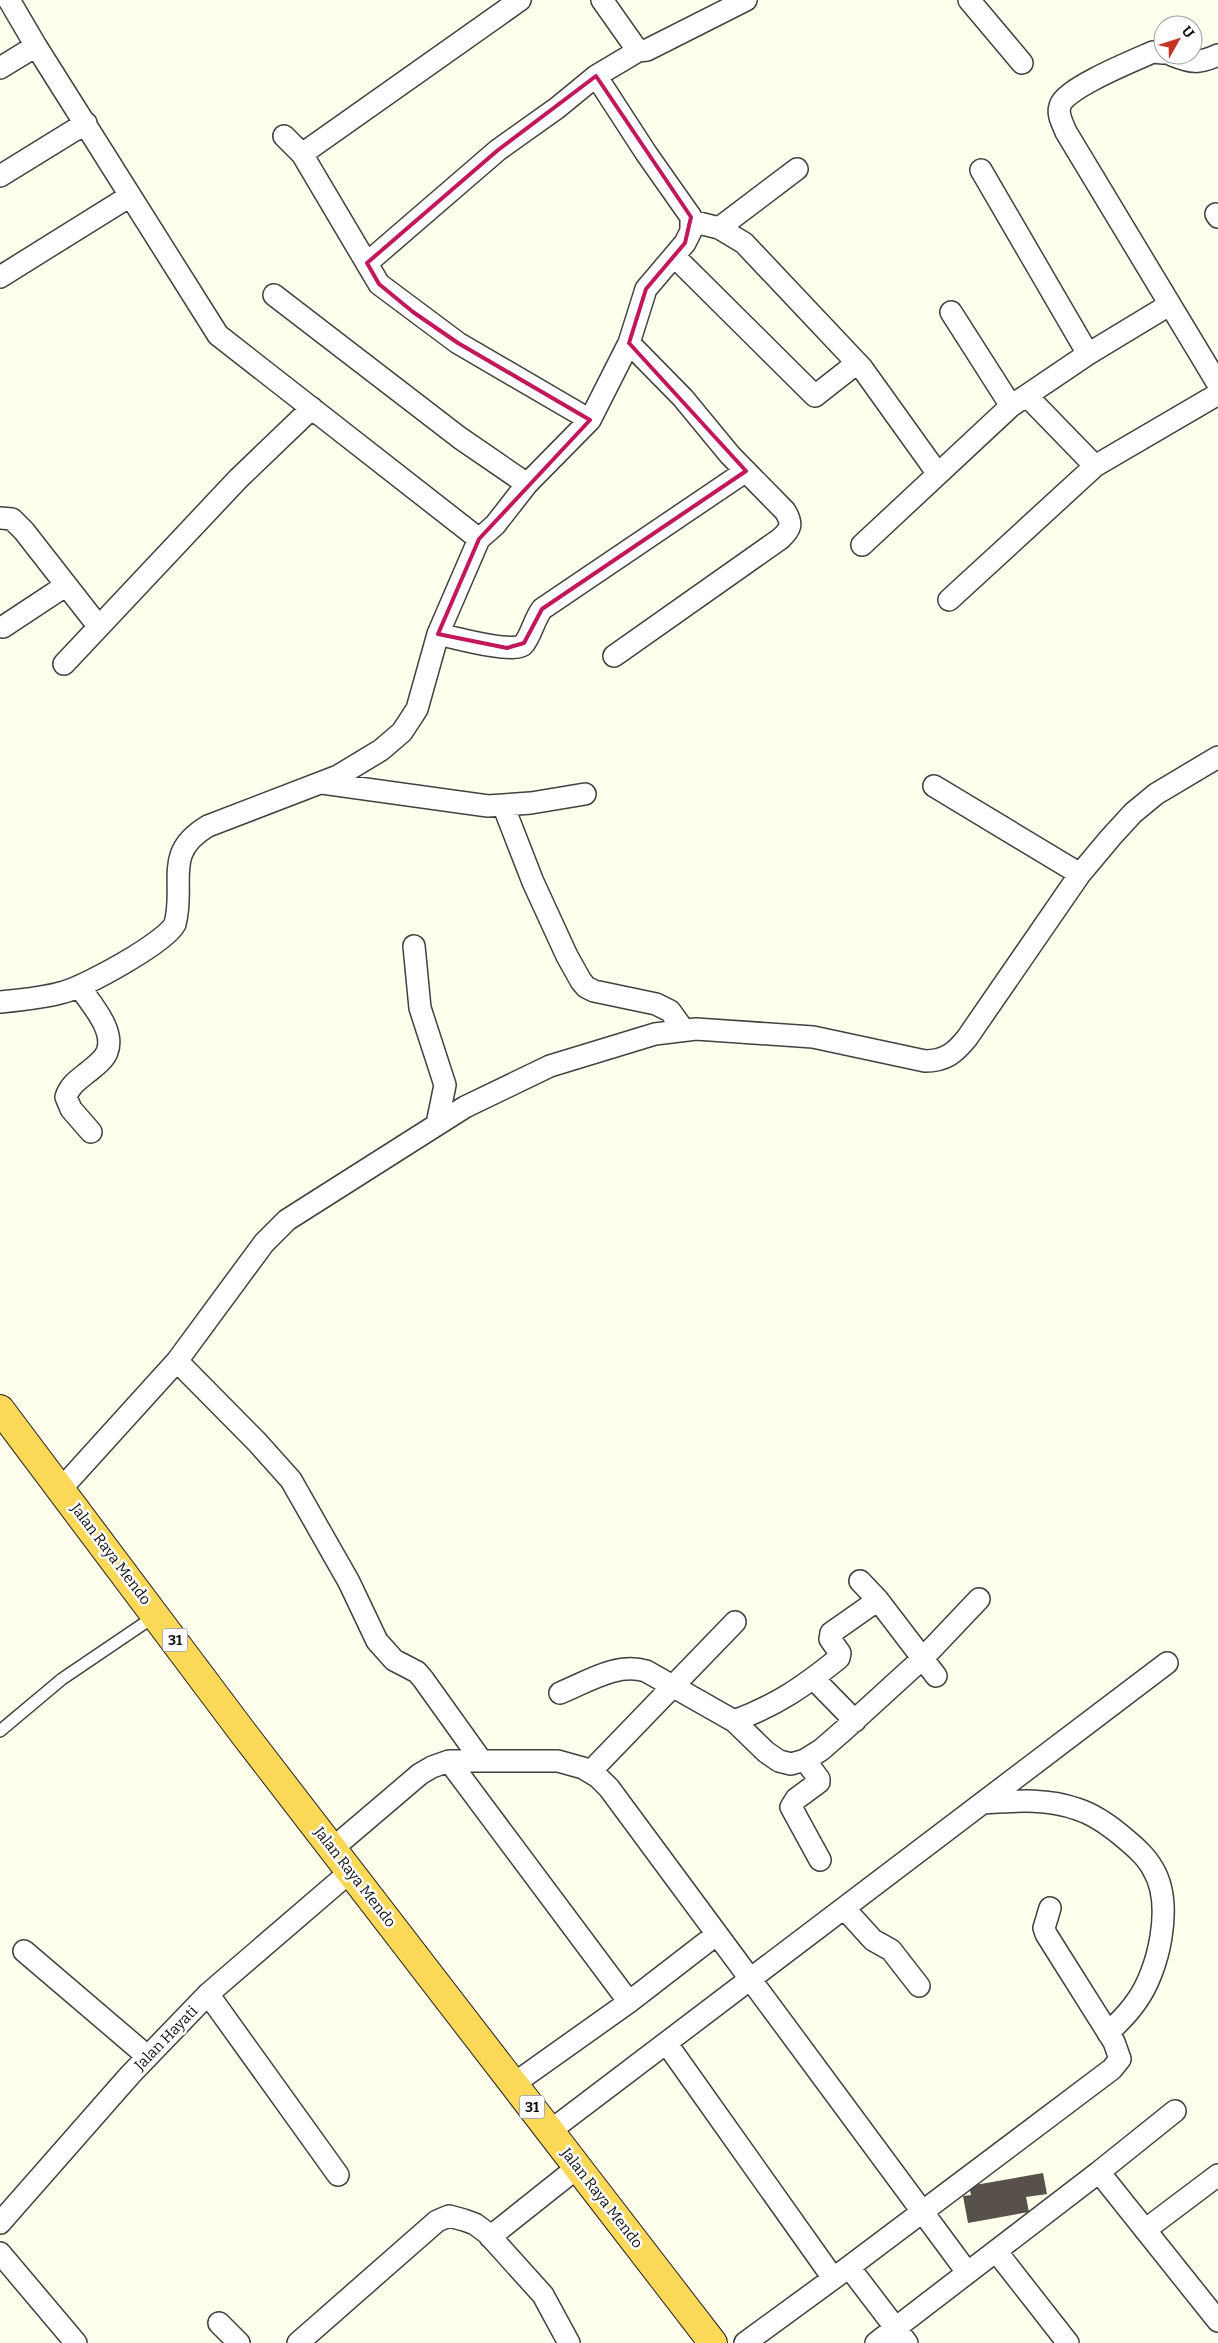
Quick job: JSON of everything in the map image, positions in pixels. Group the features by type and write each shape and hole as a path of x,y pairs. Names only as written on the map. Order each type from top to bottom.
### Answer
{"highway":[{"name":"Jalan Raya Mendo","path":"0,1409 332,1849 515,2083 550,2132 713,2343"}],"street":[{"path":"9,0 218,335 233,349 312,408 479,539"},
{"path":"302,154 520,0"},
{"path":"602,0 638,51"},
{"path":"367,262 498,150 557,108 596,76 638,51 648,50 746,0"},
{"path":"969,0 1022,63"},
{"path":"0,68 36,46"},
{"path":"1153,52 1076,89 1064,98 1060,106 1060,118 1066,132 1218,384"},
{"path":"1203,61 1218,55"},
{"path":"0,1002 49,995 79,986 162,937 173,928 176,919 179,860 182,849 188,840 208,826 338,776 380,750 402,732 417,709 438,634 479,539 501,518 527,484 590,420 629,343 646,289 686,243 691,231 691,221 678,196 646,153 596,76"},
{"path":"0,176 86,123"},
{"path":"284,136 302,154 367,262 368,270 379,284 458,343 590,420"},
{"path":"719,228 797,169"},
{"path":"981,170 1088,354"},
{"path":"0,277 130,196"},
{"path":"691,221 719,228 744,243 857,363 938,474"},
{"path":"674,256 815,396 857,363"},
{"path":"274,294 460,438 527,484"},
{"path":"862,544 1019,401 1088,354 1169,305"},
{"path":"951,312 1019,401 1095,466"},
{"path":"614,656 780,539 789,530 791,521 785,511 746,471 683,398 629,343"},
{"path":"949,600 1095,466 1218,394"},
{"path":"64,664 238,479 312,408"},
{"path":"438,634 507,648 520,647 524,644 535,619 542,609 746,471"},
{"path":"0,518 12,519 24,531 64,586 98,627"},
{"path":"4,627 64,586"},
{"path":"61,1489 177,1361 264,1243 287,1220 465,1107 550,1066 655,1034 683,1030 829,1039 910,1059 938,1061 958,1049 1080,874 1134,813 1156,794 1218,757"},
{"path":"322,783 466,804 503,805 585,794"},
{"path":"934,786 1080,874"},
{"path":"503,805 533,882 567,956 581,981 586,987 594,991 656,1004 670,1011 683,1030"},
{"path":"414,946 420,1008 445,1085 437,1124"},
{"path":"79,986 106,1027 108,1040 107,1052 96,1065 69,1087 66,1097 71,1109 91,1132"},
{"path":"177,1361 257,1442 291,1480 349,1582 376,1641 394,1660 407,1666 423,1679 481,1760"},
{"path":"860,1581 878,1600 936,1676"},
{"path":"560,1694 619,1669 633,1667 646,1671 734,1721 778,1761 791,1764 805,1760 821,1750 923,1658 979,1599"},
{"path":"734,1721 778,1702 814,1679 841,1656 830,1639 831,1633 878,1600"},
{"path":"590,1772 735,1622"},
{"path":"550,2132 1167,1663"},
{"path":"814,1679 854,1721"},
{"path":"805,1760 819,1782 796,1799 791,1807 820,1860"},
{"path":"449,1761 629,2002"},
{"path":"332,1849 420,1774 449,1761 558,1761 590,1772 609,1788 967,2272"},
{"path":"983,1803 1038,1801 1079,1809 1114,1829 1146,1858 1154,1869 1161,1885 1163,1917 1162,1931 1153,1967 1136,2002 1108,2033"},
{"name":"Jalan Hayati","path":"0,2223 147,2056 208,1994 351,1871"},
{"path":"844,1908 873,1940 891,1950 919,1986"},
{"path":"745,2343 1112,2069 1120,2059 1119,2052 1108,2033 1046,1934 1044,1928 1050,1908"},
{"path":"515,2083 629,2002 717,1934"},
{"path":"24,1951 147,2056"},
{"path":"208,1994 338,2175"},
{"path":"668,2044 841,2273 901,2336"},
{"path":"876,2343 901,2336 967,2272 1099,2172 1175,2111"},
{"path":"490,2237 578,2167"},
{"path":"1099,2172 1218,2321"},
{"path":"1145,2230 1218,2175"},
{"path":"298,2343 437,2221 449,2216 475,2224 490,2237 543,2295 569,2343"},
{"path":"996,2250 1068,2343"},
{"path":"0,2253 76,2343"},
{"path":"219,2323 239,2343"}],"lane":[{"path":"0,1731 62,1679 157,1615"}],"highlighted area":[{"path":"596,76 691,217 685,243 646,289 629,343 746,471 542,609 524,643 507,648 438,634 479,539 590,420 458,343 413,312 379,284 367,263 498,150"}],"building":[{"path":"1043,2173 1047,2194 1026,2197 1029,2212 968,2223 963,2196 971,2195 969,2186"}]}
